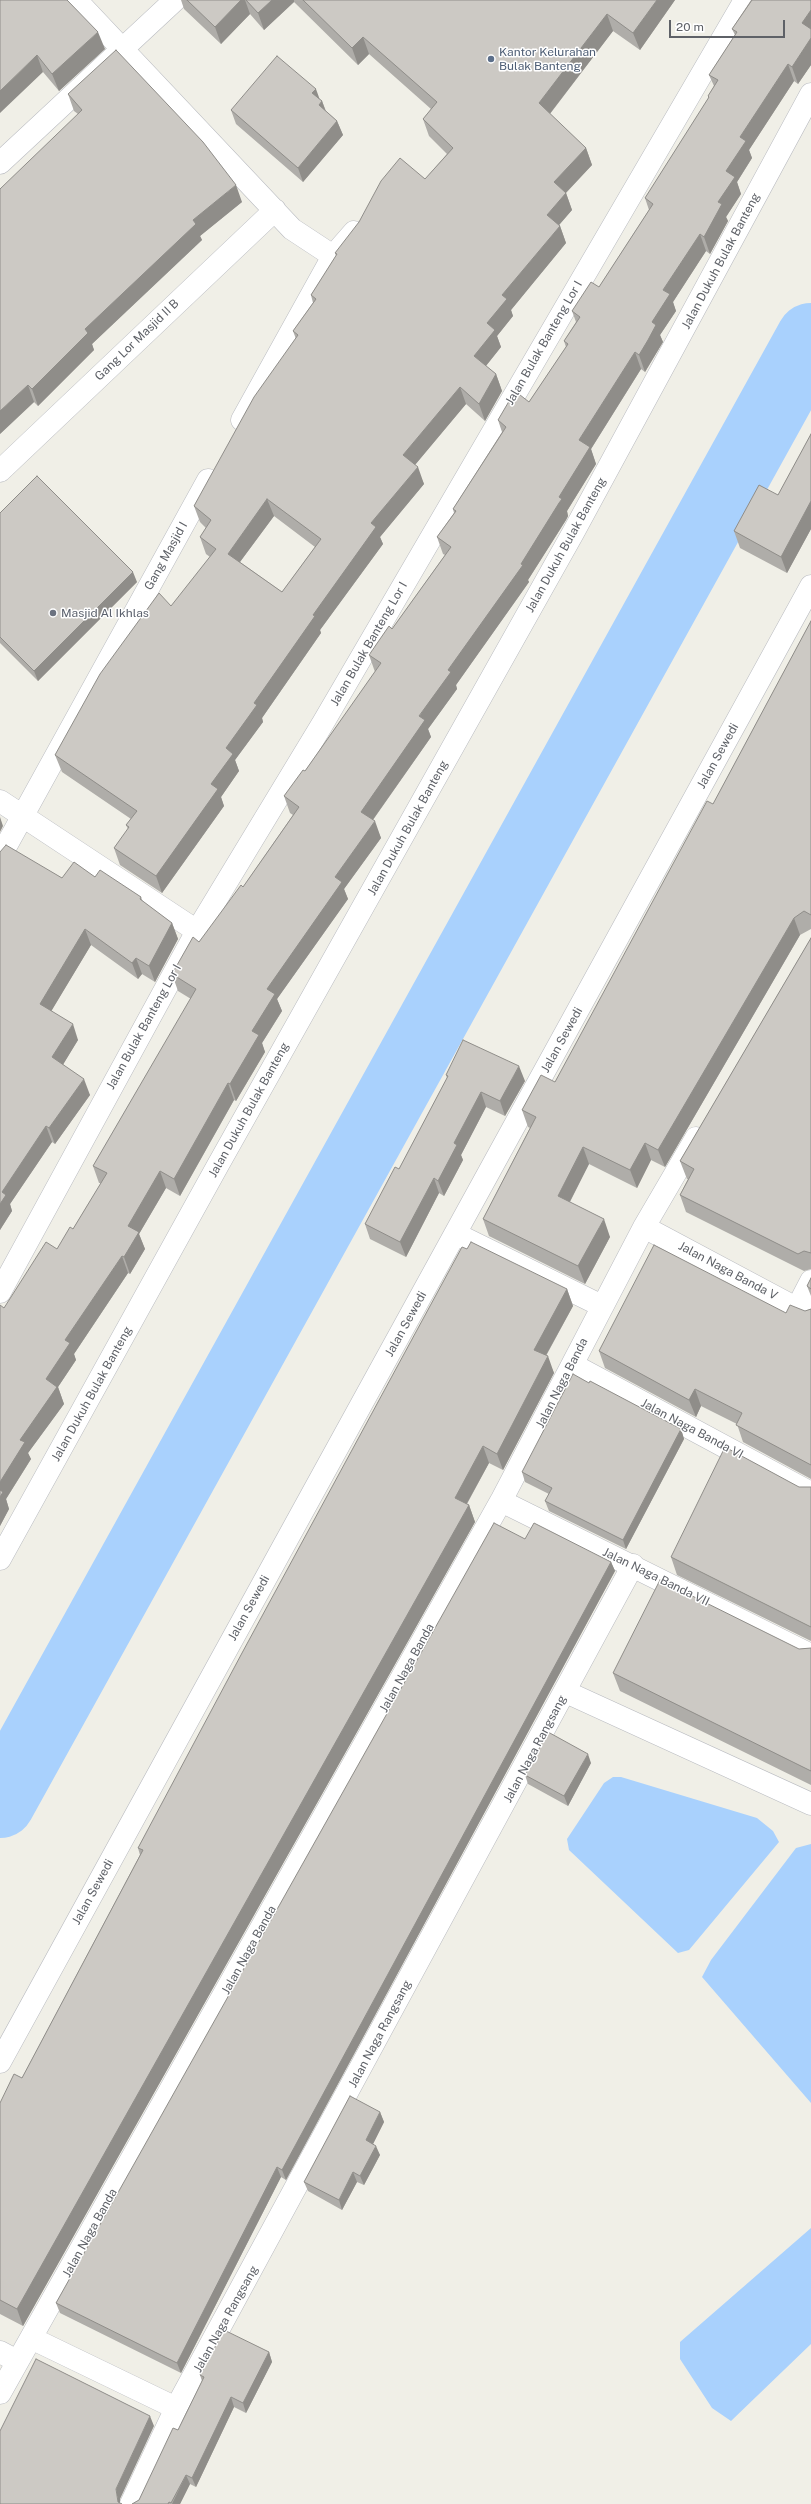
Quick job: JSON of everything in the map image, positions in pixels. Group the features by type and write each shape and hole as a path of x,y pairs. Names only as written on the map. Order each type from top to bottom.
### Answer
{"street":[{"path":"76,0 292,229 334,256"},
{"path":"0,163 175,0"},
{"name":"Jalan Bulak Banteng Lor I","path":"0,1292 197,931 323,723 745,0"},
{"name":"Jalan Dukuh Bulak Banteng","path":"0,1559 222,1158 574,533 811,94"},
{"name":"Gang Lor Masjid II B","path":"0,471 275,210"},
{"path":"233,436 334,256 354,233 365,215"},
{"name":"Gang Masjid I","path":"0,857 21,816 218,464"},
{"name":"Jalan Sewedi","path":"0,2062 810,589"},
{"path":"0,801 197,931"},
{"name":"Jalan Naga Banda","path":"0,2393 8,2356 31,2338 501,1500 644,1227 708,1118"},
{"name":"Jalan Naga Banda V","path":"644,1227 804,1312"},
{"path":"456,1234 602,1306"},
{"path":"804,1312 811,1281"},
{"name":"Jalan Naga Banda VI","path":"573,1365 811,1493"},
{"name":"Jalan Naga Banda VII","path":"501,1500 811,1655"},
{"name":"Jalan Naga Rangsang","path":"131,2504 176,2408 566,1692 633,1565"},
{"path":"566,1692 811,1804"},
{"path":"31,2338 176,2408"}],"water":[{"path":"613,1777 621,1777 757,1818 773,1831 779,1842 689,1950 678,1953 569,1850 567,1839 604,1783"},
{"path":"811,1844 811,2103 702,1977 711,1960 796,1848"},
{"path":"811,2228 811,2344 731,2421 712,2408 680,2359 680,2342"}],"building":[{"path":"0,0 67,0 98,32 52,74 37,55 0,91"},
{"path":"187,0 241,0 215,27"},
{"path":"246,0 272,0 258,13"},
{"path":"303,0 657,0 633,33 607,14 539,103 586,148 554,182 566,193 547,215 560,226 502,295 507,299 487,323 495,330 474,356 496,374 479,404 460,387 403,455 418,467 371,523 376,527 313,615 315,616 254,703 257,705 226,748 233,754 211,784 218,789 156,876 114,848 129,827 126,825 137,811 55,755 100,674 159,593 171,606 216,549 200,537 211,520 194,506 254,397 298,335 293,331 316,299 311,295 337,254 335,253 359,222 381,181 400,158 425,179 453,148 423,119 437,102 363,37 352,48","holes":["267,499 321,539 282,592 228,554"]},
{"path":"752,0 811,0 811,10 802,23 811,29 811,38 792,67 788,64 740,137 746,141 726,171 735,177 718,202 722,204 704,237 700,234 663,290 670,294 652,322 656,325 639,355 635,352 579,440 590,447 559,497 562,499 521,564 523,565 448,670 451,672 419,716 425,720 361,812 375,821 335,877 342,882 267,989 275,994 252,1031 259,1035 230,1084 228,1083 174,1179 160,1171 128,1226 139,1232 124,1257 122,1256 65,1340 70,1343 46,1379 57,1387 20,1440 25,1442 0,1482 0,1305 4,1308 46,1242 57,1249 70,1227 73,1229 107,1173 93,1166 196,989 172,974 193,937 199,942 241,885 243,887 299,807 284,796 303,770 305,771 381,663 369,655 389,626 392,629 451,547 437,537 456,511 453,509 506,427 498,420 515,391 529,402 568,344 564,341 580,317 572,311 591,282 599,287 653,204 645,198 709,97 708,96 718,80 709,75 737,32 732,29"},
{"path":"116,50 203,142 236,185 193,220 196,224 85,329 88,333 32,389 28,385 0,411 0,189 82,110 68,94"},
{"path":"277,56 316,89 312,93 322,101 319,105 337,121 298,168 231,110"},
{"path":"811,434 811,501 781,557 734,531 759,485 778,495"},
{"name":"Masjid Al Ikhlas","path":"37,476 133,572 34,671 0,637 0,513"},
{"path":"811,621 811,915 804,911 794,918 658,1150 645,1143 630,1170 583,1147 558,1196 604,1219 578,1266 483,1219 536,1117 522,1110 541,1075 555,1082 707,801 713,804"},
{"path":"6,845 62,878 74,862 95,877 100,870 141,897 140,899 172,923 149,966 136,958 132,963 85,929 40,1004 73,1024 52,1057 84,1079 49,1128 46,1126 2,1192 6,1195 0,1204 0,852"},
{"path":"811,938 811,1253 804,1251 798,1254 680,1195 694,1169 680,1161"},
{"path":"463,1040 519,1066 500,1101 481,1092 454,1143 457,1145 438,1181 434,1178 400,1242 365,1224 395,1167 399,1169 448,1076 446,1075"},
{"path":"471,1242 567,1289 534,1350 548,1356 497,1454 483,1446 455,1498 469,1505 17,2309 0,2300 0,2103 14,2074 22,2078 143,1850 138,1848 242,1653 462,1247 467,1249"},
{"path":"654,1245 786,1313 790,1305 805,1311 811,1309 811,1465 736,1425 742,1413 695,1389 689,1400 599,1351"},
{"path":"811,1278 811,1289 807,1286"},
{"path":"573,1374 589,1383 590,1381 681,1429 623,1540 545,1501 552,1488 522,1472"},
{"path":"725,1447 799,1487 811,1487 811,1627 671,1557"},
{"path":"0,1490 3,1492 0,1497"},
{"path":"494,1523 525,1539 534,1523 611,1562 282,2170 277,2167 177,2363 56,2303"},
{"path":"660,1580 799,1649 811,1648 811,1771 613,1673"},
{"path":"548,1732 588,1754 564,1796 525,1775"},
{"path":"350,2096 380,2112 366,2140 376,2146 360,2176 353,2172 339,2200 304,2182"},
{"path":"224,2330 269,2352 243,2403 231,2397 192,2478 186,2475 171,2503 132,2504 139,2500 173,2428 178,2430 204,2377 200,2375"},
{"path":"36,2359 150,2416 116,2489 118,2502 122,2504 0,2504 0,2431"}],"waterway":[{"path":"0,1803 811,338"}],"place":[{"name":"Kantor Kelurahan Bulak Banteng","path":"491,59"},
{"name":"Masjid Al Ikhlas","path":"53,613"}]}
